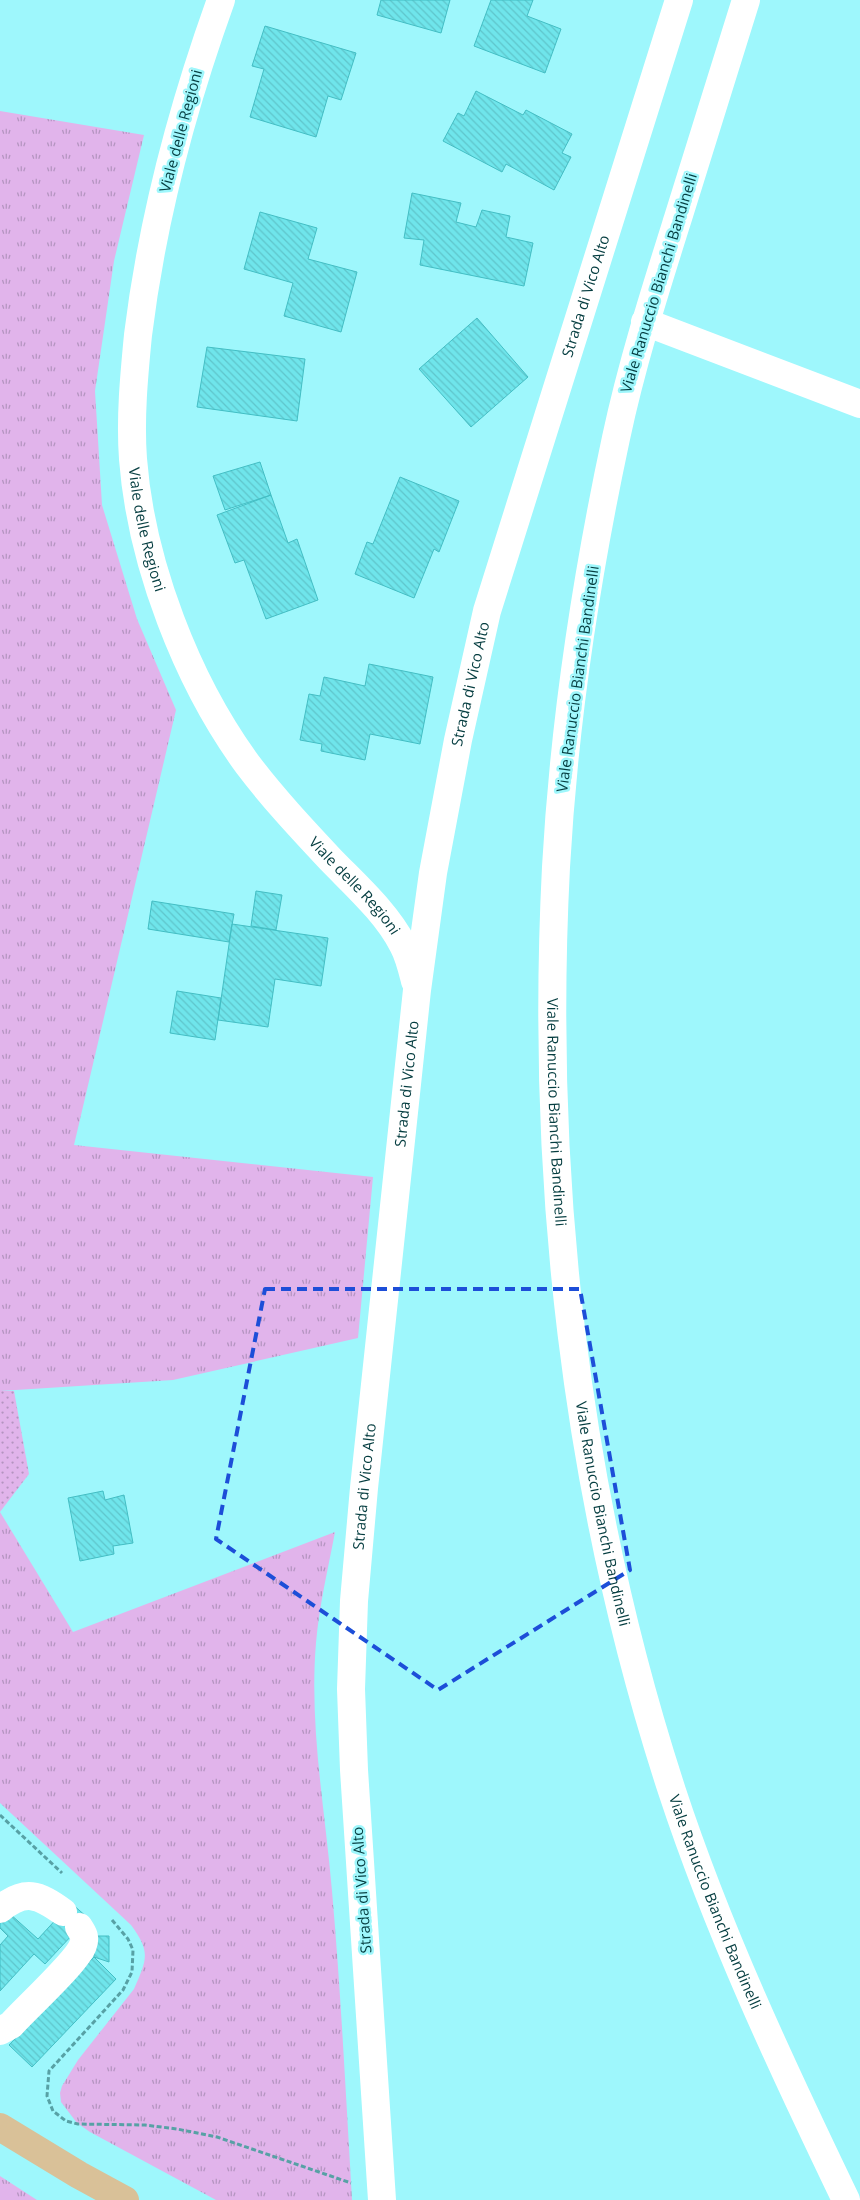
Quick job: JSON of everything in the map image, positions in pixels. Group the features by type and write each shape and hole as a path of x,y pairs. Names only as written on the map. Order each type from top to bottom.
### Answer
{"main road":[{"path":"0,2127 70,2170 125,2200"}],"street":[{"name":"Viale delle Regioni","path":"221,0 197,71 174,152 154,239 141,313 134,379 132,425 133,460 142,517 155,570 172,620 197,677 226,732 254,773 284,810 376,908 398,936 407,954 417,990"},
{"name":"Strada di Vico Alto","path":"381,2195 354,1770 351,1670 354,1601 364,1488 417,990 434,873 458,740 487,612 679,0"},
{"name":"Viale Ranuccio Bianchi Bandinelli","path":"746,0 645,322 616,436 598,534 571,704 560,819 554,914 553,1053 561,1227 570,1314 592,1475 617,1596 670,1783 693,1850 733,1951 781,2061 846,2200"},
{"path":"645,322 860,404"},
{"path":"0,1909 24,1895 37,1896 71,1919 85,1938 83,1946 11,2025 0,2030"}],"path":[{"path":"0,1815 64,1875"},
{"path":"107,1915 128,1939 132,1950 132,1972 123,1990 49,2071 47,2096 51,2108 57,2116 78,2124 145,2126 202,2133 255,2149 381,2195"}],"highlighted area":[{"path":"265,1289 580,1289 630,1570 438,1690 216,1539"}],"green space":[{"path":"0,111 144,135 114,261 95,391 102,505 137,619 176,710 74,1145 373,1177 358,1338 173,1380 0,1391"},
{"path":"0,1391 14,1391 29,1474 0,1512"},
{"path":"0,1512 73,1632 335,1532 321,1601 314,1674 316,1736 335,1930 352,2200 216,2200 90,2132 77,2123 61,2102 60,2093 62,2086 78,2060 134,1989 142,1970 145,1956 142,1942 131,1925 0,1803"},
{"path":"0,2176 37,2200 0,2200"}],"building":[{"path":"381,0 450,0 441,33 377,15"},
{"path":"491,0 533,0 527,16 561,29 545,73 474,46"},
{"path":"265,26 356,53 341,100 328,96 316,137 250,117 264,69 252,66"},
{"path":"476,91 523,115 526,110 572,134 562,153 571,157 554,190 506,164 502,172 443,141 458,113 464,116"},
{"path":"412,193 461,203 456,222 476,227 482,210 510,216 506,237 533,243 524,286 420,265 424,240 404,238"},
{"path":"260,212 317,228 308,259 357,272 341,332 284,316 293,283 244,269"},
{"path":"477,318 528,377 471,427 419,369"},
{"path":"207,347 305,359 297,421 197,407"},
{"path":"260,462 271,495 225,510 213,476"},
{"path":"400,477 459,501 439,552 434,549 414,598 355,574 367,542 373,544"},
{"path":"271,495 288,543 297,539 318,600 266,619 244,560 235,563 217,515"},
{"path":"369,664 433,677 420,744 370,734 365,760 321,751 322,744 300,740 309,694 320,696 324,677 365,686"},
{"path":"256,891 282,895 276,930 251,926"},
{"path":"152,901 234,914 229,942 148,929"},
{"path":"232,924 328,938 321,986 275,979 268,1027 218,1020"},
{"path":"177,991 221,998 215,1040 170,1033"},
{"path":"103,1491 105,1500 124,1495 133,1543 113,1546 114,1554 80,1561 68,1498"},
{"path":"71,1903 88,1918 45,1964 34,1954 0,1991 0,1945 8,1936 0,1928 0,1923 9,1913 38,1939"},
{"path":"93,1936 109,1936 109,1962 94,1957"},
{"path":"94,1957 116,1979 32,2067 9,2045"}]}
